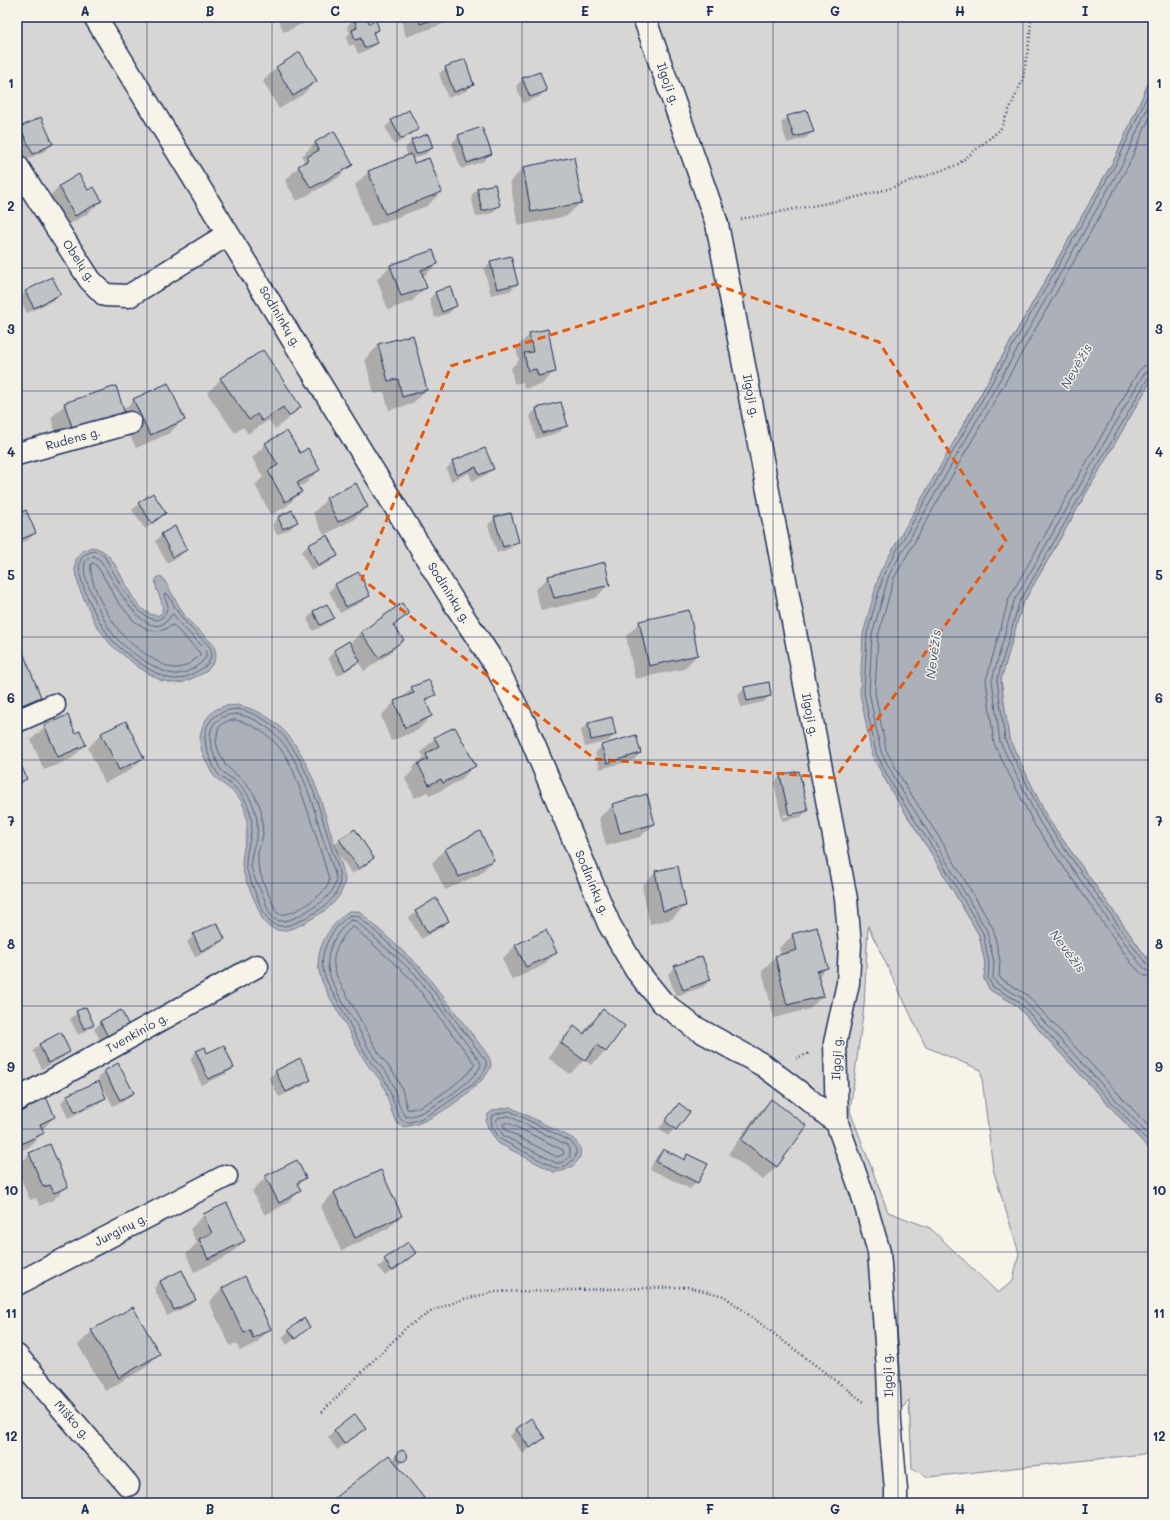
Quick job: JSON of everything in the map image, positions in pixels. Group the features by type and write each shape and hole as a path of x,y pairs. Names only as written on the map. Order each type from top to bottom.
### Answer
{"street":[{"name":"Sodininkų g.","path":"95,17 453,601 496,666 526,726 609,924 636,970 662,1002 694,1027 763,1065 837,1123"},
{"name":"Ilgoji g.","path":"644,17 717,224 846,899 850,945 848,983 835,1043 837,1123 862,1193 879,1252 896,1503"},
{"name":"Obelų g.","path":"17,166 90,280 105,295 129,296 228,234"},
{"name":"Rudens g.","path":"17,454 130,424"},
{"path":"17,721 54,705"},
{"name":"Tvenkinio g.","path":"17,1100 257,966"},
{"name":"Jurginų g.","path":"17,1284 226,1176"},
{"name":"Miško g.","path":"17,1356 128,1484"}],"path":[{"path":"717,224 888,189 957,165 1000,130 1023,79 1030,36 1031,17"},
{"path":"763,1065 788,1061 835,1043"},
{"path":"322,1412 407,1327 434,1310 464,1299 495,1292 688,1287 724,1296 890,1422"}],"highlighted area":[{"path":"714,284 879,342 1006,541 835,778 595,759 362,579 451,366"}],"shaded area":[{"path":"17,17 1153,17 1153,73 1115,158 958,434 872,755 892,792 931,853 979,935 985,963 984,979 990,990 1015,1004 1153,1153 1153,1453 929,1477 912,1469 909,1400 890,1422 896,1503 17,1503","holes":["868,926 926,1047 981,1070 993,1169 1019,1253 1013,1281 998,1293 930,1228 888,1212 850,1111 864,1006"]},
{"path":"1153,377 1153,965 1048,819 1009,739 1001,680 1022,605"}],"water":[{"name":"Nevėžis","path":"1153,73 1153,377 1022,605 1001,680 1009,739 1048,819 1153,965 1153,1153 1015,1004 990,990 984,979 985,963 979,935 931,853 892,792 872,755 860,693 863,634 880,572 1115,158"},
{"path":"92,547 102,551 111,558 137,604 146,612 157,616 162,613 162,603 156,587 156,579 159,576 163,578 186,618 214,645 216,655 214,662 206,672 184,682 174,683 160,680 138,667 111,645 96,625 80,590 75,571 76,559 82,551"},
{"path":"237,705 259,712 276,723 291,738 312,776 345,876 342,890 336,900 329,907 301,925 286,930 272,928 264,922 261,916 247,882 242,865 247,828 244,807 238,796 213,775 200,746 201,731 210,715 219,708"},
{"path":"349,911 359,911 421,968 489,1058 491,1065 487,1073 478,1084 451,1106 420,1123 408,1126 399,1125 396,1122 382,1083 361,1054 326,990 320,976 318,961 322,945 336,922"},
{"path":"510,1107 572,1138 578,1144 580,1150 578,1161 568,1169 554,1172 498,1143 488,1128 486,1121 488,1114 494,1110"}],"building":[{"path":"367,17 369,23 376,20 379,30 373,32 377,43 364,48 361,38 355,40 352,30 357,28 354,18"},
{"path":"418,17 440,17 420,24"},
{"path":"300,52 317,81 293,96 276,67"},
{"path":"465,59 474,85 454,92 445,67"},
{"path":"540,72 547,91 530,97 522,78"},
{"path":"409,110 419,129 401,139 391,120"},
{"path":"807,110 814,132 794,137 787,116"},
{"path":"41,117 53,144 33,154 20,127"},
{"path":"482,127 492,154 467,163 458,135"},
{"path":"334,131 353,165 311,188 298,166 309,160 307,157 319,150 315,142"},
{"path":"428,134 433,148 416,154 411,140"},
{"path":"411,154 414,163 429,158 442,192 385,214 368,171"},
{"path":"574,157 582,203 531,212 523,167"},
{"path":"79,174 88,190 94,187 102,201 75,216 59,186"},
{"path":"495,184 500,206 482,211 477,188"},
{"path":"433,250 438,264 421,270 427,288 401,296 390,265"},
{"path":"511,256 518,284 497,289 490,261"},
{"path":"52,277 61,294 34,308 25,291"},
{"path":"450,286 457,306 442,312 435,292"},
{"path":"548,329 556,372 538,376 536,369 528,371 524,353 533,352 529,333"},
{"path":"413,335 427,390 402,397 398,379 388,381 378,344"},
{"path":"263,350 301,407 289,416 283,407 262,421 257,414 249,420 220,378"},
{"path":"168,383 185,420 150,435 133,399"},
{"path":"116,386 126,417 74,433 64,403"},
{"path":"561,402 568,426 542,433 536,408"},
{"path":"287,431 300,453 308,448 320,470 297,483 302,492 285,502 268,471 278,465 265,443"},
{"path":"485,448 494,469 479,475 476,467 457,475 452,461"},
{"path":"356,483 368,507 338,522 326,498"},
{"path":"153,493 166,513 152,523 138,503"},
{"path":"19,506 22,512 26,510 36,533 17,541 17,507"},
{"path":"292,510 298,522 283,529 278,517"},
{"path":"511,513 519,542 503,547 494,517"},
{"path":"175,526 187,550 173,557 161,534"},
{"path":"328,535 338,556 318,566 308,545"},
{"path":"605,562 610,585 554,598 548,576"},
{"path":"359,572 370,596 346,607 335,584"},
{"path":"402,603 409,614 393,625 404,640 379,658 361,632"},
{"path":"327,604 334,618 320,625 313,611"},
{"path":"689,610 698,655 649,666 639,621"},
{"path":"349,641 360,661 345,670 334,650"},
{"path":"22,650 41,697 22,705 17,692 17,652"},
{"path":"429,680 436,695 425,699 432,716 405,728 394,701 414,693 411,687"},
{"path":"769,682 771,696 747,701 744,687"},
{"path":"68,715 75,733 80,731 86,745 58,757 44,725"},
{"path":"612,717 616,735 591,740 588,723"},
{"path":"126,721 144,758 119,770 101,733"},
{"path":"455,727 476,766 443,783 441,779 429,785 418,764 428,759 426,754 439,746 434,737"},
{"path":"636,735 641,753 607,763 601,745"},
{"path":"17,756 27,779 17,784"},
{"path":"799,771 808,811 789,815 780,775"},
{"path":"647,794 655,824 620,833 612,804"},
{"path":"355,829 374,858 359,869 339,839"},
{"path":"480,831 494,860 459,877 445,849"},
{"path":"678,866 686,906 663,911 655,871"},
{"path":"436,898 449,921 428,933 415,911"},
{"path":"217,923 225,939 201,951 193,934"},
{"path":"817,927 828,968 817,971 824,996 787,1005 775,956 797,950 792,934"},
{"path":"546,930 557,953 526,967 515,945"},
{"path":"702,956 711,980 683,990 674,966"},
{"path":"86,1007 94,1025 84,1029 76,1011"},
{"path":"603,1009 625,1026 606,1052 597,1045 585,1061 561,1043 574,1026 584,1034"},
{"path":"121,1010 129,1026 108,1037 100,1021"},
{"path":"61,1032 70,1052 48,1063 39,1044"},
{"path":"224,1045 234,1068 208,1079 196,1051 205,1047 207,1053"},
{"path":"300,1058 311,1080 286,1092 275,1071"},
{"path":"118,1063 134,1093 120,1100 104,1071"},
{"path":"99,1081 106,1098 75,1112 67,1095"},
{"path":"46,1097 55,1117 40,1124 44,1133 19,1145 17,1139 17,1110"},
{"path":"771,1099 807,1126 777,1167 741,1140"},
{"path":"679,1103 690,1112 676,1130 665,1121"},
{"path":"50,1144 68,1187 54,1193 50,1185 43,1187 29,1153"},
{"path":"663,1149 685,1160 687,1154 708,1164 698,1183 656,1162"},
{"path":"297,1160 306,1178 297,1183 301,1191 279,1203 265,1176"},
{"path":"381,1170 402,1216 355,1238 334,1192"},
{"path":"227,1203 245,1241 208,1259 199,1239 212,1233 203,1214"},
{"path":"408,1242 416,1253 392,1271 384,1259"},
{"path":"182,1270 196,1300 174,1310 160,1281"},
{"path":"245,1276 271,1329 253,1338 250,1330 244,1333 222,1288"},
{"path":"133,1307 160,1354 119,1378 91,1330"},
{"path":"304,1318 310,1327 295,1339 288,1330"},
{"path":"355,1414 366,1429 344,1444 334,1430"},
{"path":"531,1418 545,1438 530,1448 516,1429"},
{"path":"402,1450 406,1452 408,1456 406,1460 402,1462 398,1460 396,1456 398,1452"},
{"path":"389,1455 424,1498 418,1503 328,1503"}]}
